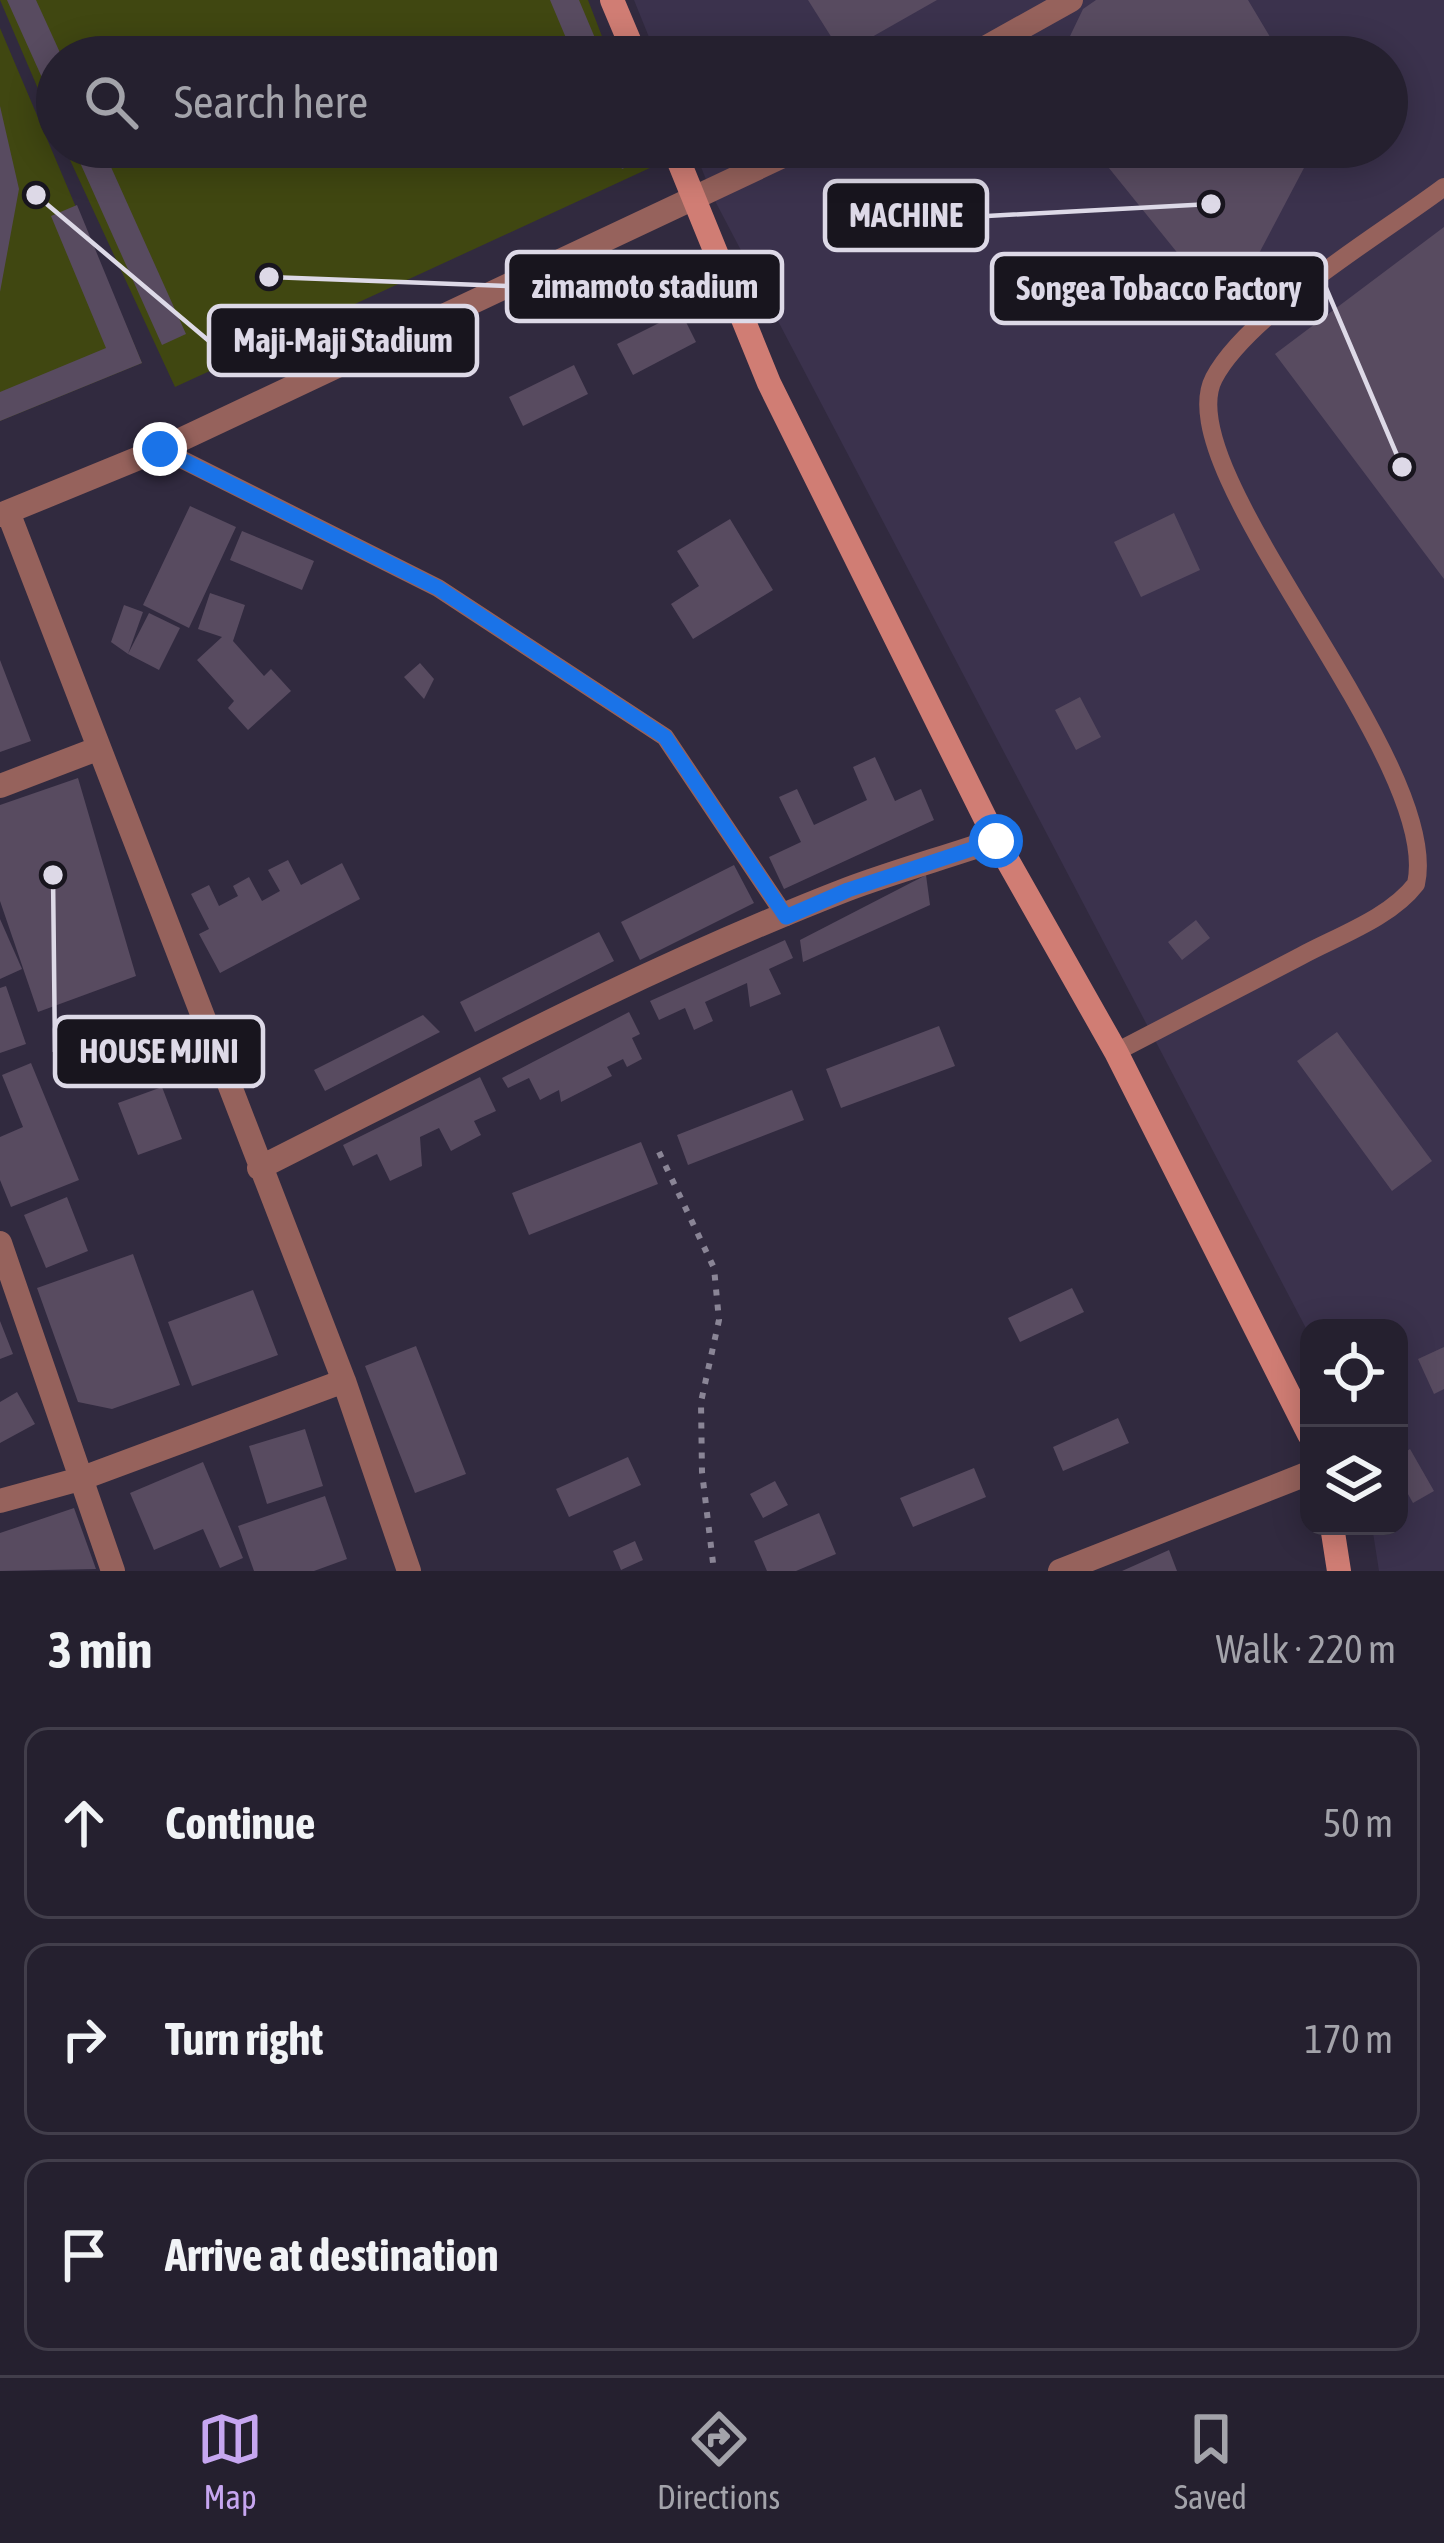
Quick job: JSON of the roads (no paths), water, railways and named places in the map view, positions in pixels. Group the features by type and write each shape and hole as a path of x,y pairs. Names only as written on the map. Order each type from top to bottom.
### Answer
{"street":[{"path":"612,0 627,36"},
{"path":"1007,36 1071,0"},
{"path":"683,168 769,383 996,841 1116,1052 1305,1427"},
{"path":"410,1571 344,1381 4,513 160,449 760,168"},
{"path":"0,786 97,749"},
{"path":"259,1168 550,1022 786,917 848,890 996,841"},
{"path":"0,1244 113,1571"},
{"path":"0,1501 80,1479 344,1381"},
{"path":"1060,1571 1300,1477"},
{"path":"1334,1535 1340,1571"}],"lane":[{"path":"1319,596 1242,482 1210,421 1212,381 1240,344 1279,309 1444,188"},
{"path":"160,449 438,588 665,737 786,917"},
{"path":"1116,1052 1375,918 1415,886 1434,851 1433,819"}],"place":[{"name":"Maji-Maji Stadium","path":"36,195"},
{"name":"MACHINE","path":"1211,204"},
{"name":"zimamoto stadium","path":"269,277"},
{"name":"Songea Tobacco Factory","path":"1402,467"},
{"name":"HOUSE MJINI","path":"53,875"}]}
